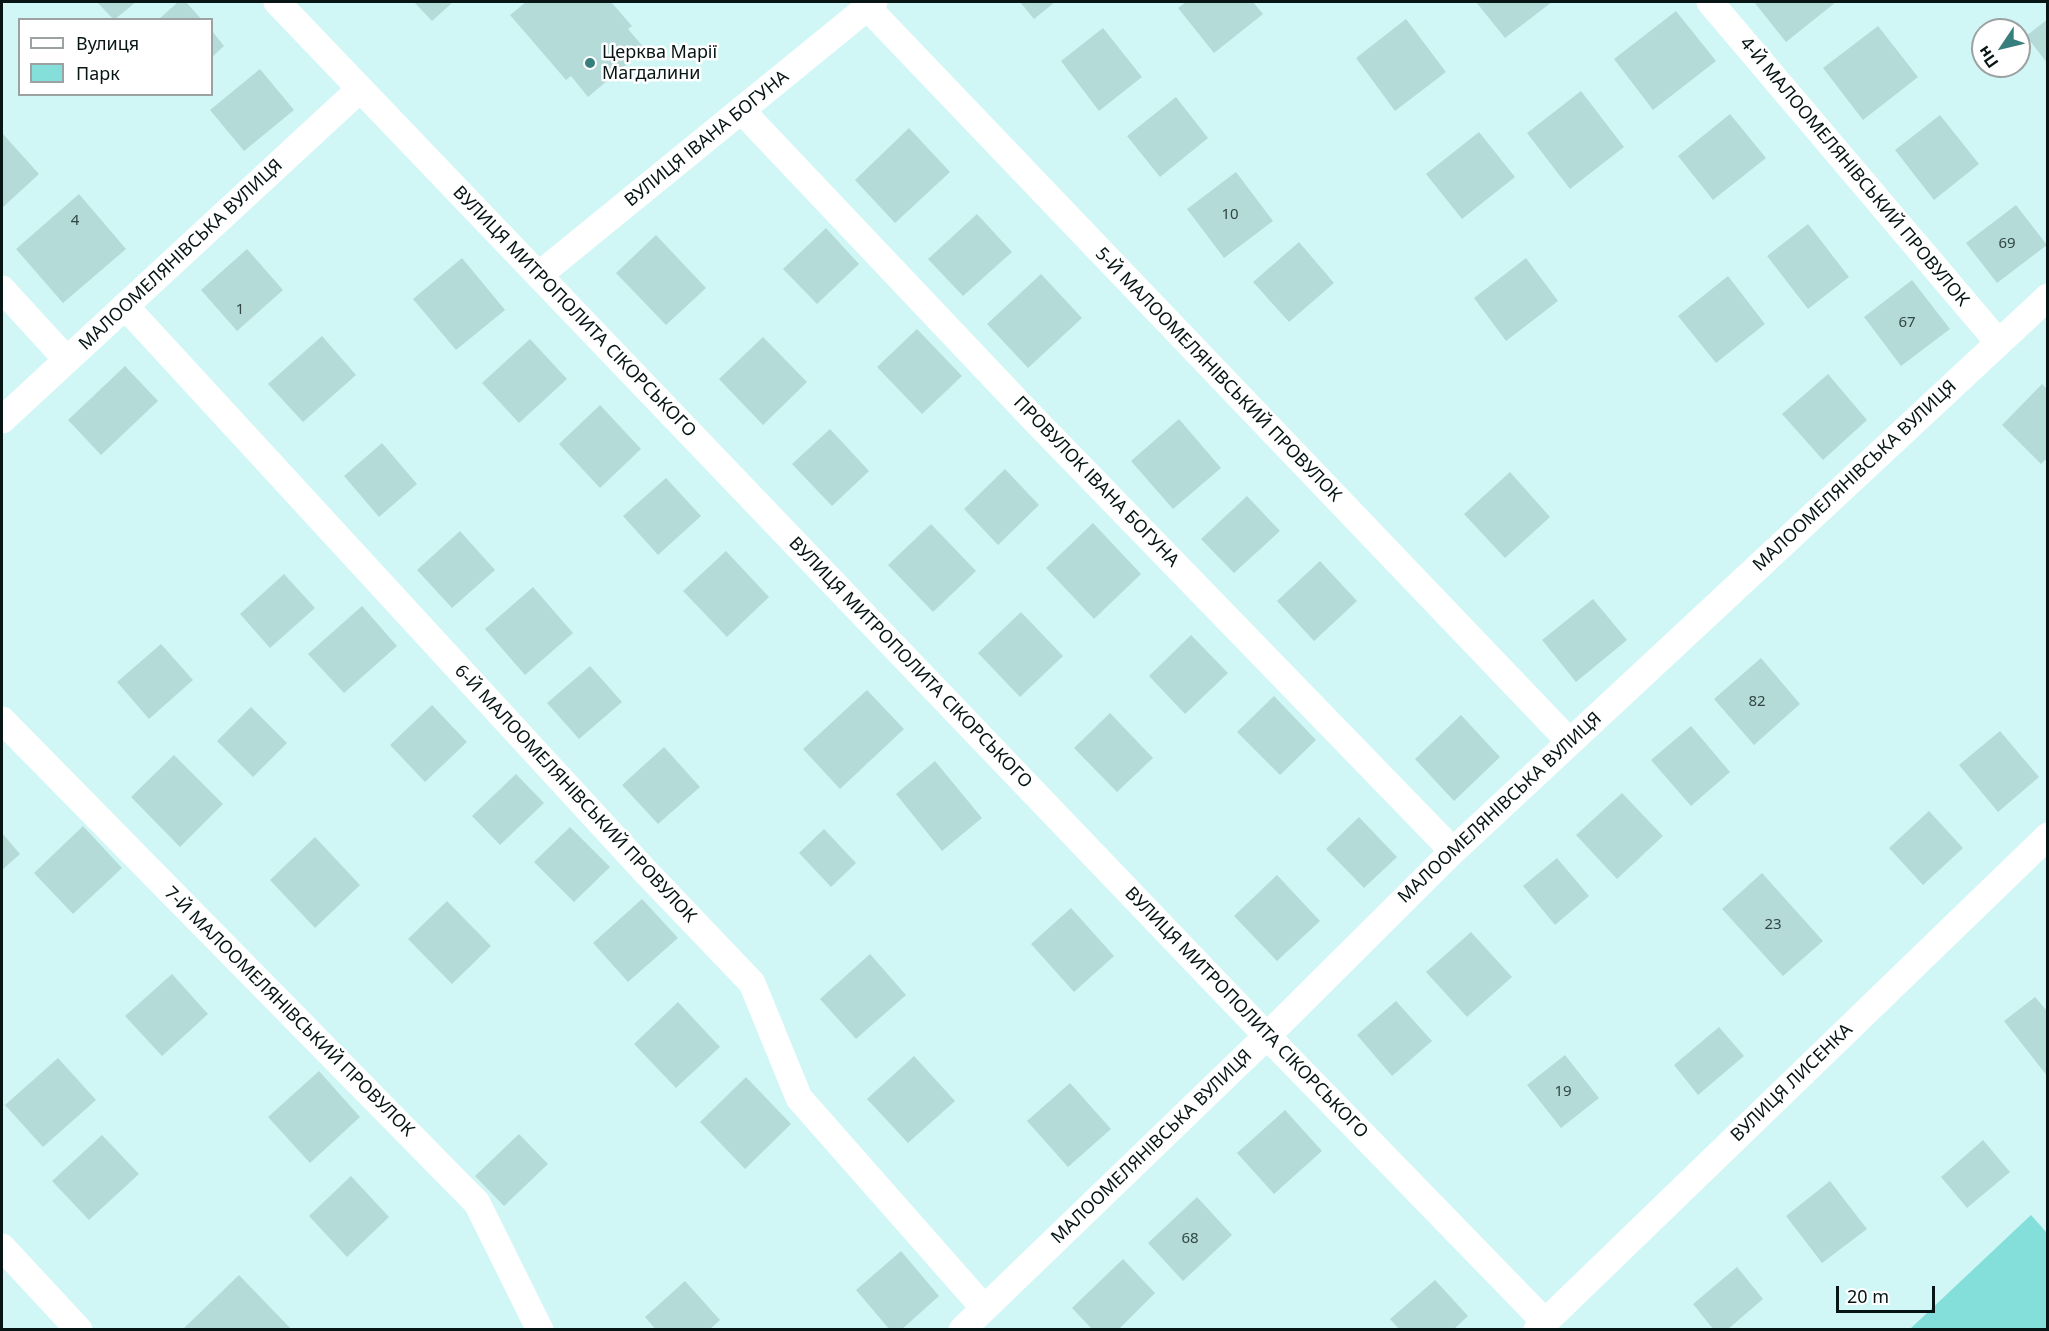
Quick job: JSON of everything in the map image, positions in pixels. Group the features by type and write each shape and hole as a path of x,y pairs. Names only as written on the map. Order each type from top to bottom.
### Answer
{"street":[{"name":"ВУЛИЦЯ МИТРОПОЛИТА СІКОРСЬКОГО","path":"277,2 1267,1036 1541,1326"},
{"name":"4-Й МАЛООМЕЛЯНІВСЬКИЙ ПРОВУЛОК","path":"1710,2 1999,343"},
{"name":"ВУЛИЦЯ ІВАНА БОГУНА","path":"539,275 871,4"},
{"name":"5-Й МАЛООМЕЛЯНІВСЬКИЙ ПРОВУЛОК","path":"871,4 1569,742"},
{"name":"МАЛООМЕЛЯНІВСЬКА ВУЛИЦЯ","path":"2,420 360,89"},
{"name":"ПРОВУЛОК ІВАНА БОГУНА","path":"741,111 1029,414 1453,851"},
{"path":"2,289 67,360"},
{"name":"МАЛООМЕЛЯНІВСЬКА ВУЛИЦЯ","path":"962,1329 1267,1036 1453,851 2048,297"},
{"name":"6-Й МАЛООМЕЛЯНІВСЬКИЙ ПРОВУЛОК","path":"125,306 645,871 752,983 799,1098 984,1308"},
{"name":"7-Й МАЛООМЕЛЯНІВСЬКИЙ ПРОВУЛОК","path":"2,720 477,1203 540,1329"},
{"name":"ВУЛИЦЯ ЛИСЕНКА","path":"1541,1326 2048,836"},
{"path":"2,1247 79,1329"}],"green space":[{"path":"2031,1215 2047,1233 2047,1329 1910,1329"}],"building":[{"path":"97,2 136,2 116,18 112,18"},
{"path":"178,2 186,2 200,18 160,18"},
{"path":"414,2 453,2 432,21"},
{"name":"Церква Марії Магдалини","path":"526,2 611,2 632,26 628,29 645,49 588,97 571,76 566,80 510,15"},
{"path":"1020,2 1055,2 1034,19"},
{"path":"1186,2 1253,2 1263,14 1214,53 1178,8"},
{"path":"1476,2 1552,2 1505,38"},
{"path":"1754,2 1836,2 1786,42"},
{"path":"1676,11 1716,61 1653,110 1614,59"},
{"path":"1406,19 1446,72 1395,111 1356,58"},
{"path":"2048,19 2048,64 2031,42 2031,32"},
{"path":"1878,26 1918,77 1863,120 1823,68"},
{"path":"1103,28 1142,77 1099,111 1061,61"},
{"path":"213,32 224,46 213,56"},
{"path":"260,69 294,110 244,151 210,110"},
{"path":"1581,91 1624,147 1570,189 1527,133"},
{"path":"1176,97 1208,138 1160,177 1127,136"},
{"path":"1730,114 1766,158 1713,200 1678,156"},
{"path":"1940,115 1979,164 1934,200 1895,150"},
{"path":"909,128 950,172 895,223 855,180"},
{"path":"1479,132 1515,177 1462,219 1426,174"},
{"path":"2,133 39,174 2,208"},
{"path":"1236,172 1273,221 1224,258 1187,209"},
{"path":"79,194 126,249 63,303 16,249"},
{"path":"2016,205 2047,245 1997,283 1966,243"},
{"path":"977,214 1012,252 963,296 928,259"},
{"path":"1808,224 1849,277 1808,309 1767,256"},
{"path":"826,228 859,264 817,304 783,269"},
{"path":"656,235 706,288 666,325 616,273"},
{"path":"1299,242 1334,283 1289,322 1253,282"},
{"path":"247,249 283,290 237,331 201,290"},
{"path":"462,258 505,310 456,350 413,299"},
{"path":"1526,258 1558,301 1506,341 1474,298"},
{"path":"1041,274 1082,318 1028,368 987,324"},
{"path":"1728,276 1765,324 1716,363 1678,316"},
{"path":"1912,280 1950,329 1901,366 1864,317"},
{"path":"917,329 962,376 922,414 877,367"},
{"path":"322,336 356,375 303,422 268,384"},
{"path":"763,337 807,382 763,425 719,379"},
{"path":"530,339 567,379 519,423 482,383"},
{"path":"125,366 158,401 101,455 68,420"},
{"path":"1828,374 1867,420 1823,460 1782,414"},
{"path":"2042,384 2048,390 2048,457 2041,464 2002,425"},
{"path":"600,405 641,449 600,488 559,444"},
{"path":"1179,419 1221,468 1173,509 1131,461"},
{"path":"830,429 869,471 832,506 792,464"},
{"path":"382,443 417,484 379,517 344,476"},
{"path":"1005,469 1039,505 998,545 964,509"},
{"path":"1510,472 1550,517 1505,558 1464,514"},
{"path":"666,478 701,516 658,555 623,516"},
{"path":"1247,496 1280,531 1234,573 1201,539"},
{"path":"1093,523 1141,574 1094,619 1046,568"},
{"path":"931,524 976,571 933,612 888,565"},
{"path":"460,531 495,570 452,608 417,570"},
{"path":"726,551 769,597 727,637 683,591"},
{"path":"1320,561 1357,601 1314,641 1277,601"},
{"path":"284,574 315,608 270,648 240,614"},
{"path":"533,587 573,633 525,675 485,629"},
{"path":"1593,599 1627,640 1576,682 1542,640"},
{"path":"362,606 397,646 344,693 308,654"},
{"path":"1021,612 1063,656 1020,697 978,653"},
{"path":"1191,635 1228,673 1185,714 1149,676"},
{"path":"161,644 193,680 149,719 117,682"},
{"path":"1761,658 1800,704 1754,745 1714,699"},
{"path":"590,666 622,702 579,739 547,703"},
{"path":"867,690 904,729 840,789 803,749"},
{"path":"1274,696 1316,740 1280,775 1237,732"},
{"path":"432,705 467,742 425,782 390,745"},
{"path":"251,707 287,743 253,777 217,741"},
{"path":"1110,713 1153,758 1117,792 1074,748"},
{"path":"1461,715 1500,757 1454,801 1415,759"},
{"path":"1691,726 1730,772 1691,806 1651,760"},
{"path":"2000,731 2039,777 1998,812 1959,765"},
{"path":"664,747 700,787 658,824 622,785"},
{"path":"174,755 223,804 180,847 131,797"},
{"path":"935,761 982,818 942,851 896,794"},
{"path":"516,774 544,803 500,845 472,816"},
{"path":"1622,793 1663,836 1617,879 1576,835"},
{"path":"1929,811 1963,848 1923,885 1889,848"},
{"path":"1359,817 1397,857 1364,888 1326,849"},
{"path":"83,826 122,868 73,914 34,873"},
{"path":"570,827 610,867 574,902 534,862"},
{"path":"824,829 856,863 831,887 799,853"},
{"path":"2,833 20,854 2,870"},
{"path":"315,837 360,885 315,928 270,880"},
{"path":"1557,858 1589,896 1555,925 1523,886"},
{"path":"1762,873 1823,941 1783,976 1722,909"},
{"path":"1277,875 1320,921 1277,961 1234,916"},
{"path":"642,899 678,938 628,982 593,943"},
{"path":"447,901 491,946 452,984 408,939"},
{"path":"1071,908 1114,956 1074,992 1031,944"},
{"path":"1471,932 1512,977 1467,1017 1426,972"},
{"path":"870,954 906,995 856,1039 820,999"},
{"path":"172,974 208,1014 162,1056 125,1016"},
{"path":"2035,997 2048,1012 2048,1077 2004,1021"},
{"path":"1396,1001 1432,1041 1392,1076 1357,1035"},
{"path":"678,1002 720,1047 676,1088 634,1044"},
{"path":"1719,1027 1744,1056 1698,1095 1674,1065"},
{"path":"1565,1055 1599,1098 1561,1128 1527,1085"},
{"path":"914,1056 955,1101 908,1143 867,1099"},
{"path":"58,1058 96,1100 43,1147 5,1105"},
{"path":"319,1071 360,1117 310,1163 268,1117"},
{"path":"746,1077 791,1124 745,1169 700,1122"},
{"path":"1070,1083 1111,1129 1068,1167 1027,1121"},
{"path":"1285,1110 1322,1151 1274,1194 1237,1153"},
{"path":"519,1134 548,1164 504,1206 475,1176"},
{"path":"102,1135 139,1174 89,1220 52,1181"},
{"path":"1983,1140 2010,1172 1967,1208 1941,1177"},
{"path":"351,1176 389,1217 347,1257 309,1216"},
{"path":"1830,1181 1867,1229 1822,1263 1786,1216"},
{"path":"1197,1197 1232,1235 1183,1281 1148,1243"},
{"path":"901,1251 939,1296 901,1330 890,1330 856,1290"},
{"path":"1123,1259 1155,1293 1118,1330 1093,1330 1072,1308"},
{"path":"1737,1267 1763,1299 1727,1330 1714,1330 1693,1304"},
{"path":"239,1275 292,1330 182,1330"},
{"path":"1435,1280 1468,1316 1453,1330 1400,1330 1390,1319"},
{"path":"685,1281 720,1320 709,1330 656,1330 645,1317"}],"place":[{"name":"Церква Марії Магдалини","path":"590,63"}]}
